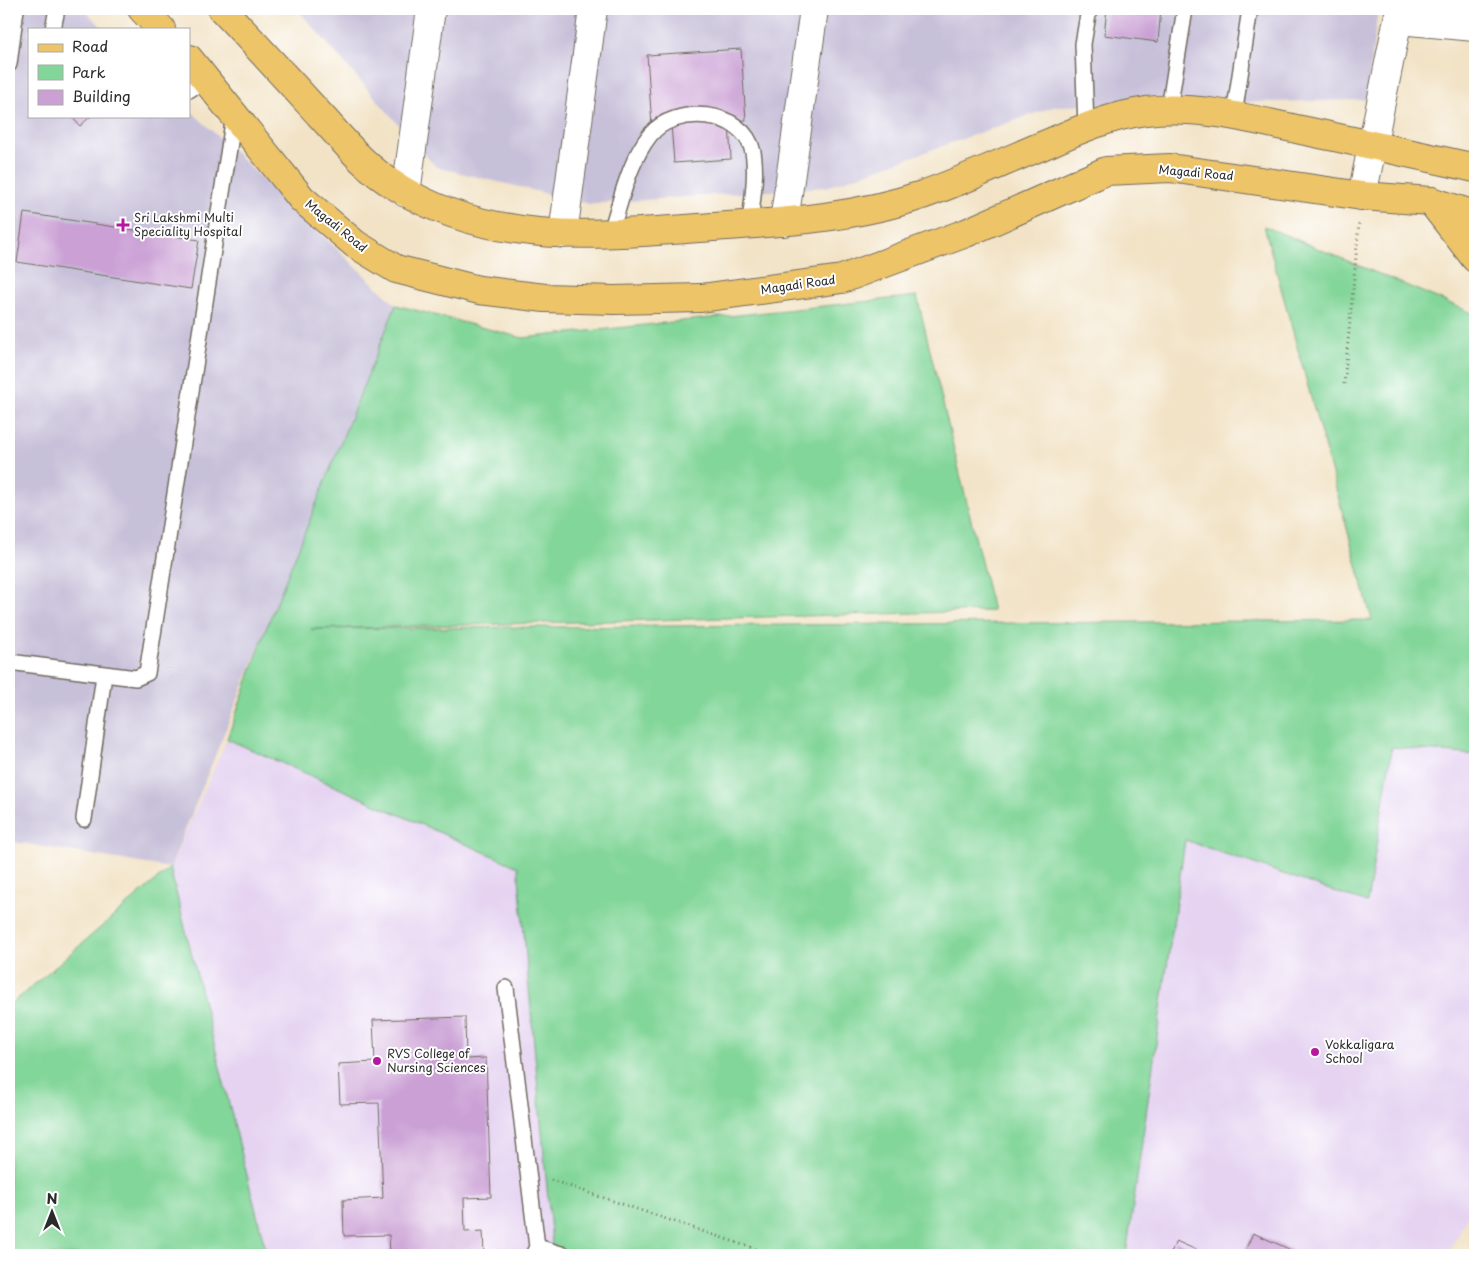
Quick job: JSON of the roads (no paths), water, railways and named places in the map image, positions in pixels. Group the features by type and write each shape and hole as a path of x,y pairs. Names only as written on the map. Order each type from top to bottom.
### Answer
{"main road":[{"path":"142,9 160,28"},
{"path":"222,9 349,148 369,167 406,192 448,213 479,223 563,234 610,234 784,222 828,217 893,204 956,182 1086,127 1117,117 1169,109 1197,110 1234,115 1475,168"},
{"name":"Magadi Road","path":"194,76 234,116 302,199 354,244 396,269 479,290 545,298 614,300 701,298 842,278 966,232 1106,171 1170,168 1362,196 1431,201 1475,215"},
{"path":"1431,201 1475,258"}],"street":[{"path":"406,192 430,9"},
{"path":"563,234 593,9"},
{"path":"784,222 814,9"},
{"path":"1362,196 1374,146 1400,14 1475,27"}],"lane":[{"path":"9,64 16,9"},
{"path":"53,28 57,9"},
{"path":"1086,127 1083,44 1089,9"},
{"path":"1169,109 1185,9"},
{"path":"1234,115 1250,9"},
{"path":"610,234 638,152 651,134 665,121 685,115 710,116 732,123 745,135 752,150 754,170 750,224"},
{"path":"9,662 136,678 147,673 150,666 234,116"},
{"path":"84,819 104,675"},
{"path":"506,988 530,1172 535,1251 564,1255"}],"place":[{"name":"Sri Lakshmi Multi Speciality Hospital","path":"123,225"},
{"name":"Vokkaligara School","path":"1315,1052"},
{"name":"RVS College of Nursing Sciences","path":"377,1061"}]}
